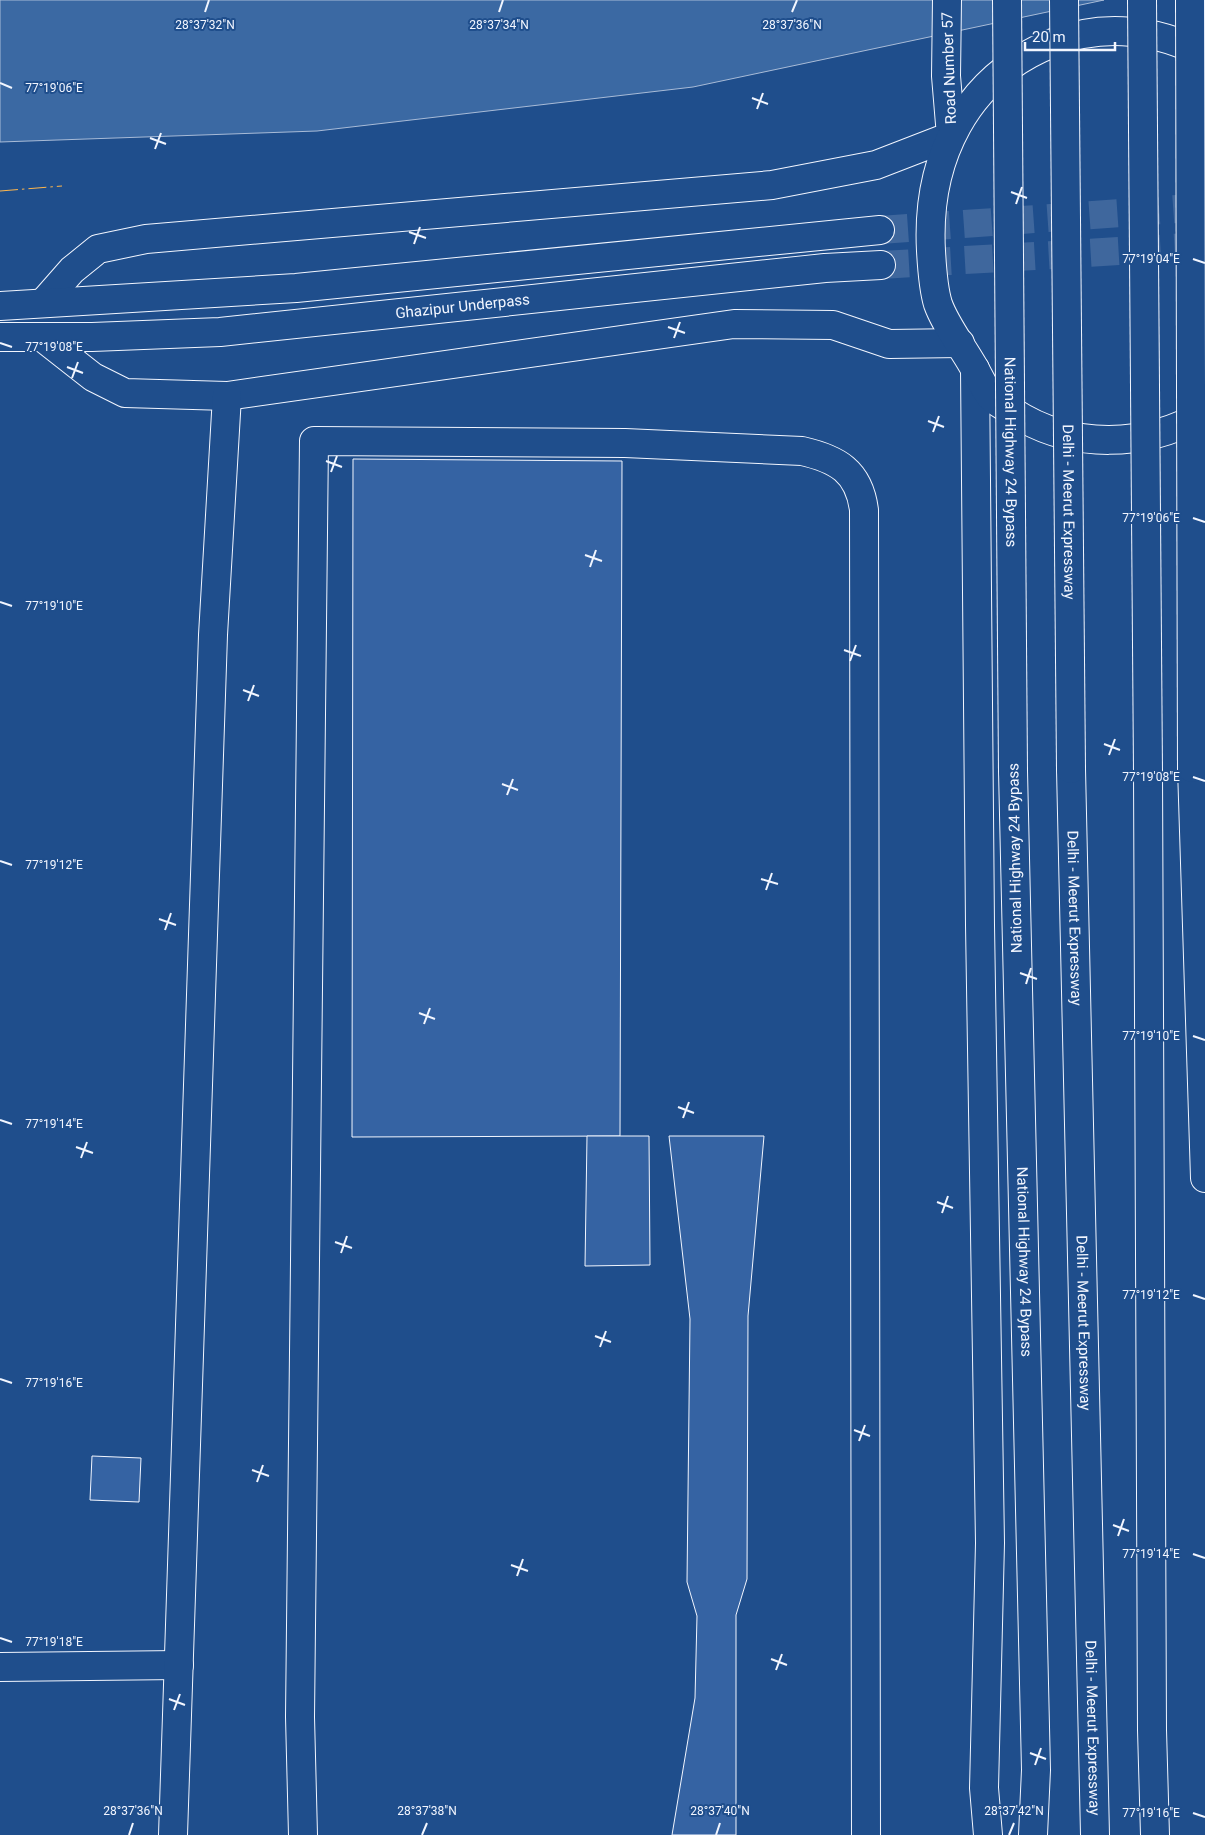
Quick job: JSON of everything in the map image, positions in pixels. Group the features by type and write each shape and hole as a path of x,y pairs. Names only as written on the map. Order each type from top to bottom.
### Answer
{"main road":[{"name":"Road Number 57","path":"947,0 946,76 951,136"},
{"name":"National Highway 24 Bypass","path":"1006,0 1013,771 1036,1770 1033,1835"},
{"name":"Delhi - Meerut Expressway","path":"1064,0 1071,769 1095,1835"},
{"path":"1142,0 1148,773 1152,1730 1155,1835"},
{"path":"1190,0 1192,768 1205,1178"},
{"path":"1205,55 1186,44 1148,33 1108,31 1069,37 1031,52 998,74 970,103 951,136 940,169 930,236 932,270 938,304 990,397 1026,420 1064,435 1106,440 1147,437 1187,424 1205,413"},
{"path":"43,303 72,270 98,249 146,239 772,185 876,164 951,136"},
{"path":"0,306 296,288 880,230"},
{"name":"Ghazipur Underpass","path":"0,337 220,332 824,268 881,265"},
{"path":"42,337 92,377 125,393 227,396 734,324 833,325 889,344 960,343"},
{"path":"975,369 980,925 990,1543 984,1788 988,1835"},
{"path":"173,1835 213,635 227,396"},
{"path":"303,1835 300,1717 314,441 324,441 624,443 802,451 822,456 839,464 853,477 862,494 864,510 866,1835"},
{"path":"0,1667 179,1665"},
{"path":"1152,1730 1163,1835"},
{"path":"1088,1835 1092,1742"}],"water":[{"path":"0,0 1104,0 693,87 317,131 0,142"}],"building":[{"path":"353,459 622,461 620,1136 352,1137"},
{"path":"587,1136 649,1136 650,1265 585,1266"},
{"path":"669,1136 764,1136 748,1316 747,1579 736,1615 736,1835 672,1835 695,1698 697,1616 687,1582 690,1319"},
{"path":"92,1456 141,1458 139,1502 90,1500"}],"tunnel":[{"path":"880,230 1205,207"},
{"path":"881,265 1205,246"}],"power":[{"path":"0,191 62,186"}]}
